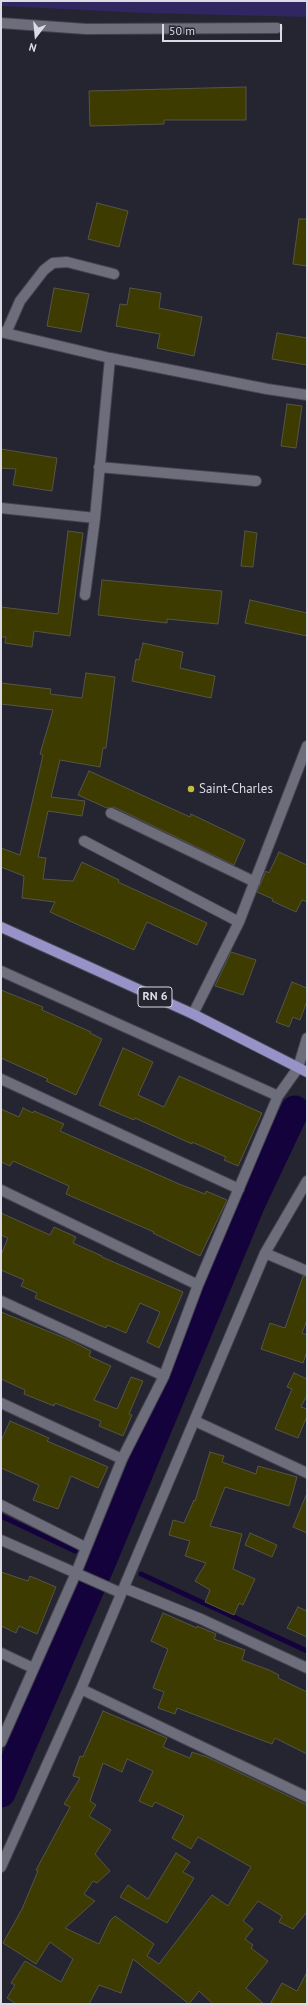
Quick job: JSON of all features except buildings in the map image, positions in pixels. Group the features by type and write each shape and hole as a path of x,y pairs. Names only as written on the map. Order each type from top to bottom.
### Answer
{"main road":[{"name":"RN 6","path":"1,927 193,1014 303,1070"}],"street":[{"path":"1,23 86,29 276,28"},
{"path":"114,274 67,262 53,263 44,270 20,301 3,333 110,358 267,390 307,395"},
{"path":"85,595 95,518 110,358"},
{"path":"99,467 256,481"},
{"path":"1,508 95,518"},
{"path":"193,1014 239,922 307,746"},
{"path":"111,813 255,882"},
{"path":"84,841 239,922"},
{"path":"1,971 278,1096"},
{"path":"1,1742 76,1573 85,1546 122,1459 164,1376 198,1284 278,1096 303,1070 307,1038"},
{"path":"1,1079 239,1189"},
{"path":"1,1868 81,1688 265,1253 307,1180"},
{"path":"1,1190 198,1284"},
{"path":"265,1253 307,1271"},
{"path":"1,1301 164,1376"},
{"path":"1,1403 122,1459"},
{"path":"195,1421 307,1473"},
{"path":"1,1505 85,1546"},
{"path":"1,1540 76,1573 201,1619 307,1668"},
{"path":"1,1653 33,1668"},
{"path":"81,1688 307,1797"}],"shaded area":[{"path":"1,1 307,1 307,17 144,13 1,6"}],"waterway":[{"path":"1,1793 102,1561 251,1203 295,1110"},
{"path":"1,1516 75,1551"},
{"path":"141,1574 307,1651"}],"place":[{"name":"Saint-Charles","path":"191,789"}]}
